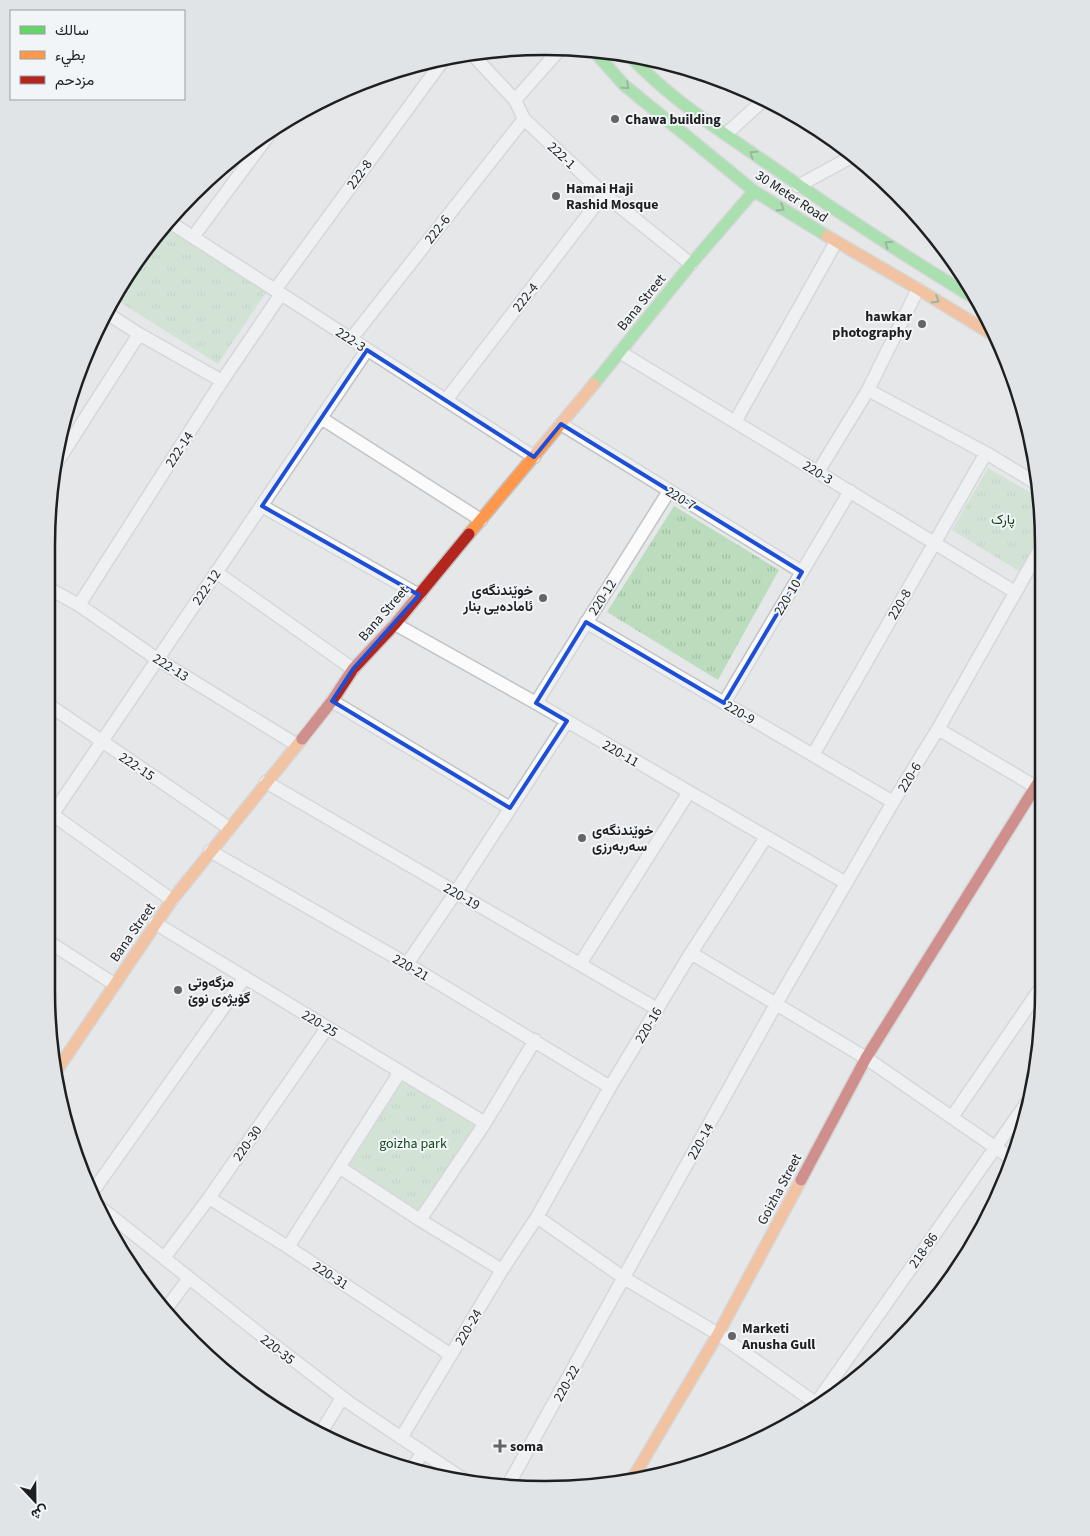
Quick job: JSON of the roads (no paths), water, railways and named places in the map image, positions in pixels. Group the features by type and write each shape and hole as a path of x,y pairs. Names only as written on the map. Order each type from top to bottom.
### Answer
{"street":[{"path":"515,100 555,55"},
{"name":"30 Meter Road","path":"600,58 624,85 754,191 985,330"},
{"name":"222-1","path":"477,60 515,100 524,119 604,194 691,264"},
{"name":"30 Meter Road","path":"637,63 698,114 798,186 914,262 964,292"},
{"name":"222-8","path":"278,292 439,67"},
{"path":"726,134 759,104"},
{"path":"682,132 698,114"},
{"name":"222-6","path":"351,339 524,119"},
{"path":"192,237 259,147"},
{"path":"798,186 844,157"},
{"name":"Bana Street","path":"61,1065 172,900 210,850 332,701 353,669 395,624 691,264 754,191"},
{"name":"222-4","path":"446,400 604,194"},
{"name":"222-3","path":"174,225 534,457"},
{"path":"735,422 836,242"},
{"path":"904,282 914,262"},
{"path":"818,472 868,390 918,289"},
{"name":"222-14","path":"79,605 278,292"},
{"path":"112,317 222,381"},
{"path":"64,452 139,334"},
{"name":"222-12","path":"55,806 158,659 367,350"},
{"name":"220-3","path":"620,352 1015,592"},
{"path":"868,390 986,452 1031,479"},
{"path":"321,418 481,520"},
{"name":"220-7","path":"561,424 802,572"},
{"name":"220-8","path":"813,755 986,452"},
{"name":"220-12","path":"536,703 669,490"},
{"name":"220-10","path":"724,703 850,491"},
{"path":"262,506 419,595"},
{"name":"220-6","path":"776,1004 893,802 938,729 1035,558"},
{"path":"216,572 353,669"},
{"name":"222-13","path":"55,592 79,605 158,659 296,745"},
{"name":"220-9","path":"586,622 893,802"},
{"name":"220-11","path":"395,624 536,703 846,884"},
{"path":"332,701 510,808"},
{"name":"222-15","path":"55,709 229,828"},
{"path":"407,964 567,721"},
{"path":"938,729 1035,780"},
{"name":"220-19","path":"266,782 657,1009"},
{"name":"Goizha Street","path":"636,1473 718,1334 866,1058 1035,788"},
{"path":"580,964 689,792"},
{"path":"55,821 172,900"},
{"name":"220-16","path":"536,1217 657,1009 766,837"},
{"name":"220-21","path":"210,850 407,964 610,1087"},
{"name":"220-25","path":"155,923 485,1123"},
{"path":"55,946 114,984"},
{"path":"691,953 866,1058 1007,1155"},
{"path":"96,1187 245,977"},
{"path":"952,1117 1035,996"},
{"name":"220-14","path":"624,1278 776,1004"},
{"name":"220-30","path":"164,1258 209,1198 327,1028"},
{"path":"420,1220 485,1123 535,1040"},
{"path":"288,1247 400,1072"},
{"name":"218-86","path":"823,1394 1019,1113"},
{"path":"339,1167 420,1220 502,1270"},
{"name":"220-31","path":"209,1198 288,1247 451,1355"},
{"path":"536,1217 624,1278 718,1334 812,1401"},
{"name":"220-24","path":"401,1438 536,1217"},
{"name":"220-35","path":"113,1221 164,1258 342,1398 455,1473"},
{"path":"169,1305 189,1278"},
{"name":"220-22","path":"511,1480 624,1278"},
{"path":"324,1428 342,1398"},
{"path":"416,1463 423,1452"}],"place":[{"name":"Chawa building","path":"615,119"},
{"name":"Hamai Haji Rashid Mosque","path":"556,196"},
{"name":"hawkar photography","path":"922,324"},
{"name":"خوێندنگەی ئامادەیی بنار","path":"543,598"},
{"name":"خوێندنگەی سەربەرزی","path":"582,838"},
{"name":"مزگەوتی گۆیژەی نوێ","path":"178,990"},
{"name":"Marketi Anusha Gull","path":"732,1336"},
{"name":"soma","path":"500,1446"}],"park label":[{"name":"پارک","path":"1003,519"},
{"name":"goizha park","path":"413,1143"}]}
